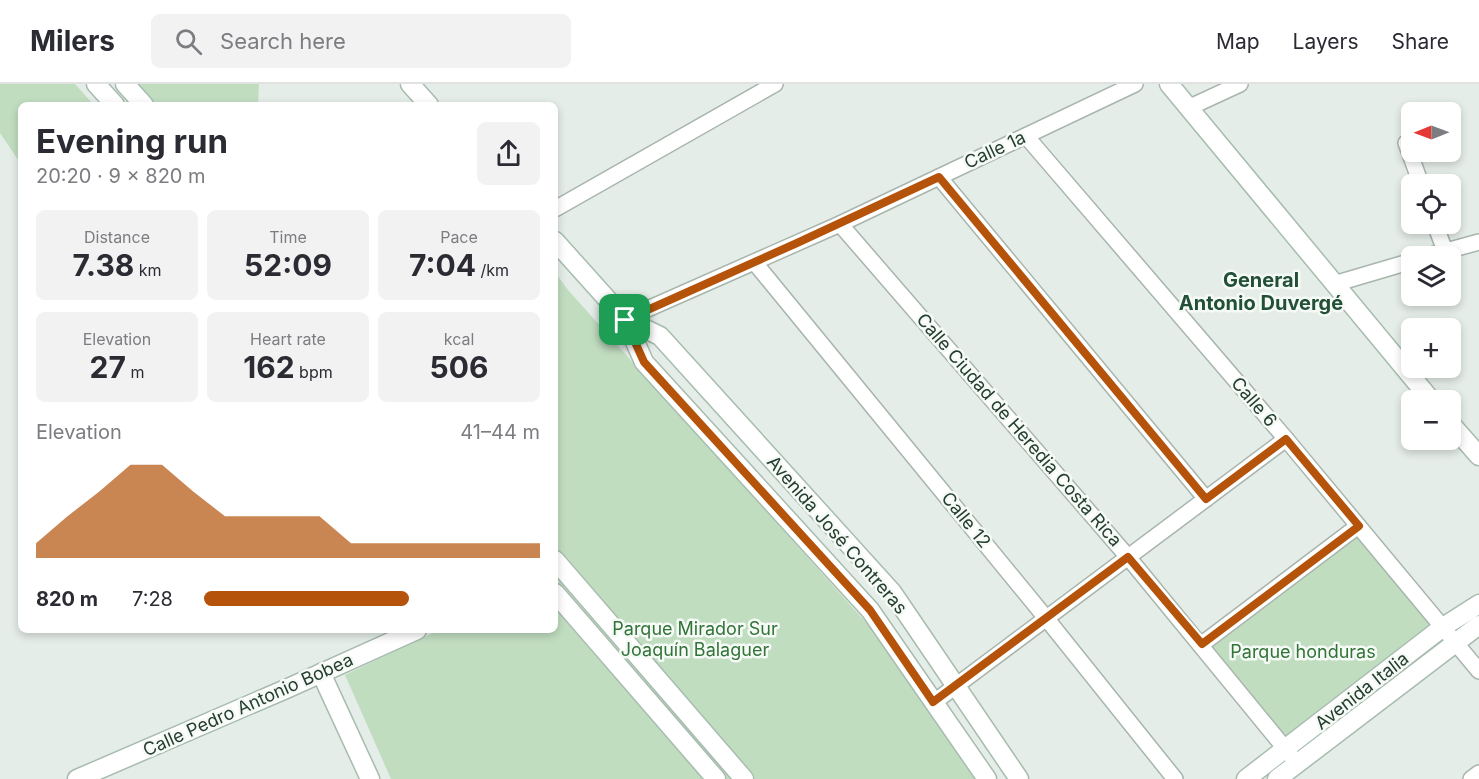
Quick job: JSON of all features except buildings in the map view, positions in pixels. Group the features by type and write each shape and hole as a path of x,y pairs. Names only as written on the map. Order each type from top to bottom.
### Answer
{"street":[{"path":"96,84 112,102"},
{"path":"125,84 141,102"},
{"path":"410,84 426,102"},
{"path":"558,207 775,84"},
{"name":"Calle 1a","path":"625,320 840,224 1135,84"},
{"path":"1169,84 1423,390"},
{"path":"1188,108 1240,84"},
{"name":"Calle 6","path":"1026,136 1286,439 1479,671"},
{"path":"939,177 1206,499"},
{"name":"Calle Ciudad de Heredia Costa Rica","path":"840,224 1202,644 1292,757"},
{"path":"1461,247 1479,242"},
{"name":"Avenida José Contreras","path":"558,244 625,320 644,362 870,610 987,779"},
{"name":"Calle 12","path":"755,262 1175,779"},
{"path":"1334,284 1401,264"},
{"name":"Avenida José Contreras","path":"625,320 660,336 892,592 1019,779"},
{"path":"1461,436 1479,456"},
{"path":"933,702 1286,439"},
{"path":"1202,644 1359,526"},
{"path":"558,565 744,779"},
{"path":"558,596 716,779"},
{"name":"Avenida Italia","path":"1277,779 1292,757 1443,627 1479,604"},
{"name":"Avenida Italia","path":"1246,779 1292,757 1479,625"},
{"name":"Calle Pedro Antonio Bobea","path":"77,779 410,633"},
{"path":"321,673 370,779"},
{"path":"690,749 707,779"},
{"path":"1471,779 1479,773"}],"green space":[{"path":"0,84 75,84 91,102 18,102 18,160 0,133"},
{"path":"137,84 259,84 258,102 152,102"},
{"name":"Parque Mirador Sur Joaquín Balaguer","path":"558,276 870,627 977,779 391,779 345,675 433,633 558,633 558,574 571,567 558,552"},
{"name":"Parque honduras","path":"1358,526 1443,627 1286,750 1202,644"}],"district":[{"name":"General Antonio Duvergé","path":"1261,292"}],"route":[{"path":"939,177 1206,499 1286,439 1359,526 1202,644 1128,557 933,702 870,610 644,362 625,320 939,177"}]}
